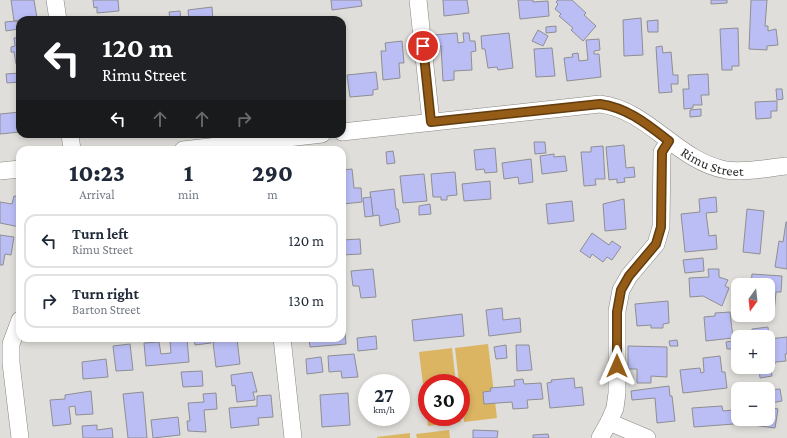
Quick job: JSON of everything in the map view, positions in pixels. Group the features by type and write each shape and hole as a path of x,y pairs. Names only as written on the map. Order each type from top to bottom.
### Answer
{"street":[{"path":"55,0 57,16"},
{"path":"418,0 431,122"},
{"name":"Rimu Street","path":"346,132 600,104 613,106 627,111 641,119 669,141 711,166 726,170 743,171 787,166"},
{"path":"262,146 302,138"},
{"path":"600,438 609,422 617,393 617,312 621,290 629,276 656,244 661,227 662,152 669,141"},
{"path":"0,171 16,169"},
{"path":"16,331 11,344 11,363 20,438"},
{"path":"282,342 293,438"},
{"path":"609,422 647,438"}],"shaded area":[{"path":"488,344 497,418 470,421 470,374 458,374 455,348"},
{"path":"452,348 455,374 422,374 419,352"},
{"path":"449,430 450,438 417,438 416,434"},
{"path":"410,433 410,438 377,438 377,437"}],"building":[{"path":"11,0 34,0 37,16 16,16 16,21 14,21"},
{"path":"93,0 118,0 119,11 97,13 97,7 94,8"},
{"path":"331,0 361,0 362,6 332,10"},
{"path":"443,0 467,0 469,13 444,16"},
{"path":"518,0 533,0 533,2 548,1 549,16 520,19"},
{"path":"558,0 572,0 586,13 584,15 596,26 583,41 571,30 573,28 559,16 561,14 555,9 558,4 556,2"},
{"path":"711,0 727,0 727,3 711,4"},
{"path":"751,0 767,0 765,26 768,26 768,31 776,29 778,45 767,46 767,50 749,49"},
{"path":"212,7 213,16 189,16 188,10"},
{"path":"180,11 181,16 170,16 169,12"},
{"path":"641,18 643,55 624,56 623,20"},
{"path":"658,20 658,32 648,32 647,21"},
{"path":"16,21 16,29 6,31 5,22"},
{"path":"556,26 556,32 546,33 546,27"},
{"path":"738,28 739,66 732,66 732,70 722,70 720,29"},
{"path":"538,30 548,36 543,46 532,41"},
{"path":"457,33 458,43 464,42 463,33 469,33 470,41 475,41 476,51 471,52 472,70 454,71 454,80 443,81 441,46 434,47 434,35"},
{"path":"509,33 513,68 498,70 497,67 488,68 485,49 482,49 481,36"},
{"path":"14,38 16,38 16,64 14,52 11,52 11,47 15,46"},
{"path":"599,39 600,50 594,51 594,54 599,54 601,77 567,81 564,58 573,57 572,54 578,53 579,61 588,60 586,40"},
{"path":"402,41 404,63 399,63 400,78 383,80 381,51 386,51 385,43"},
{"path":"662,46 663,53 671,52 673,75 678,75 678,84 671,84 672,92 659,93 656,47"},
{"path":"552,48 555,76 536,77 534,49"},
{"path":"376,72 378,89 373,90 373,95 350,97 347,75"},
{"path":"16,73 16,82 7,83 6,74"},
{"path":"708,74 709,95 701,95 702,105 693,105 693,108 684,109 683,89 689,89 688,75"},
{"path":"776,89 782,89 783,99 777,100"},
{"path":"777,101 777,111 771,111 771,118 756,119 755,102"},
{"path":"701,109 701,116 690,117 690,110"},
{"path":"16,112 16,132 0,134 0,114"},
{"path":"534,142 545,142 546,153 535,154"},
{"path":"624,145 626,168 634,167 635,177 624,178 625,182 617,183 617,179 609,180 606,147"},
{"path":"603,146 605,179 595,179 596,185 584,186 581,152 591,152 591,147"},
{"path":"495,148 497,172 485,173 484,169 476,170 474,150"},
{"path":"393,151 395,163 387,164 386,152"},
{"path":"554,154 554,157 565,156 567,171 542,174 540,156"},
{"path":"531,159 533,182 519,184 518,177 504,179 502,163"},
{"path":"352,169 354,188 361,188 362,202 346,204 346,170"},
{"path":"455,172 457,195 447,196 447,200 441,200 441,197 433,197 431,174"},
{"path":"424,174 427,201 403,203 400,176"},
{"path":"490,181 491,199 464,201 462,184"},
{"path":"394,189 396,209 398,209 400,222 380,226 379,215 373,216 370,192"},
{"path":"14,196 16,196 16,226 0,223 0,202 12,204"},
{"path":"371,197 373,216 365,217 363,198"},
{"path":"716,197 717,212 706,213 709,236 716,235 717,249 685,252 681,214 700,212 699,199"},
{"path":"624,199 626,229 605,231 603,204"},
{"path":"572,201 574,221 548,224 546,204"},
{"path":"430,204 431,214 419,215 419,206"},
{"path":"747,209 764,211 760,254 743,252"},
{"path":"786,222 787,269 775,267 779,241 783,242"},
{"path":"592,233 609,245 612,241 621,247 612,260 607,257 603,262 592,254 590,258 580,251"},
{"path":"0,235 14,237 11,255 5,254 3,265 0,265"},
{"path":"360,239 361,254 346,255 346,240"},
{"path":"703,258 704,271 685,273 683,260"},
{"path":"373,269 376,297 361,298 359,286 353,286 351,271"},
{"path":"708,269 719,269 719,277 728,280 725,286 729,288 722,306 703,296 690,297 689,278 709,277"},
{"path":"752,274 782,276 781,292 776,292 775,302 775,278 752,278"},
{"path":"668,301 669,323 663,324 663,328 651,328 651,325 637,326 635,304"},
{"path":"502,308 503,320 520,318 521,332 489,336 486,310"},
{"path":"730,312 732,330 731,338 706,341 704,317 715,316 715,313"},
{"path":"462,314 464,336 414,341 412,320"},
{"path":"768,327 768,330 752,330"},
{"path":"376,336 377,349 358,351 357,338"},
{"path":"787,337 787,354 785,354 786,361 775,363 775,338"},
{"path":"677,340 678,346 670,346 669,341"},
{"path":"731,341 731,349 727,349 726,342"},
{"path":"159,342 161,354 171,353 170,342 187,342 189,362 146,366 144,343"},
{"path":"195,342 211,342 211,343 195,345"},
{"path":"213,342 237,342 240,364 216,367"},
{"path":"309,342 346,342 346,344 310,347"},
{"path":"130,344 133,370 116,371 113,346"},
{"path":"506,345 507,358 496,359 494,347"},
{"path":"516,345 529,345 532,370 517,371"},
{"path":"628,346 667,347 667,377 651,376 651,383 637,383 637,369 628,369"},
{"path":"354,354 358,377 342,378 341,371 329,372 328,356"},
{"path":"720,356 722,372 725,372 727,388 683,393 680,370 700,368 701,373 704,372 703,358"},
{"path":"321,357 323,372 307,374 306,359"},
{"path":"106,359 108,377 83,379 82,362"},
{"path":"202,371 203,386 183,387 181,372"},
{"path":"252,372 257,392 253,392 255,400 237,402 235,385 232,386 231,375"},
{"path":"760,374 772,374 772,376 760,378"},
{"path":"574,378 575,388 582,387 584,405 550,408 547,383 552,382 551,380"},
{"path":"523,379 524,384 541,383 543,399 527,400 528,408 513,409 512,402 484,404 483,392 491,391 490,388 515,386 514,380"},
{"path":"669,386 670,396 672,396 675,421 657,423 655,398 632,400 631,391"},
{"path":"775,389 780,389 782,401 775,402"},
{"path":"91,391 93,414 76,415 75,406 69,407 71,424 53,426 50,400 65,399 65,395"},
{"path":"143,392 147,438 128,438 123,394"},
{"path":"216,393 217,409 204,410 206,432 188,431 187,421 190,421 188,403 204,402 203,394"},
{"path":"348,393 350,425 322,427 320,395"},
{"path":"271,395 273,417 258,418 259,425 231,428 229,408 257,406 257,396"},
{"path":"722,406 723,411 731,410 731,424 694,427 692,408"},
{"path":"775,408 778,409 775,428 760,426 775,426"},
{"path":"178,417 180,435 153,438 151,420"},
{"path":"97,425 97,430 112,428 113,438 83,438 82,426"},
{"path":"473,430 498,431 497,438 473,438"},
{"path":"548,434 549,438 533,438 533,435"}],"route":[{"path":"423,46 431,122 600,104 613,106 627,111 641,119 669,141 662,152 661,227 656,244 646,258 629,276 621,290 617,312 617,366"}]}
